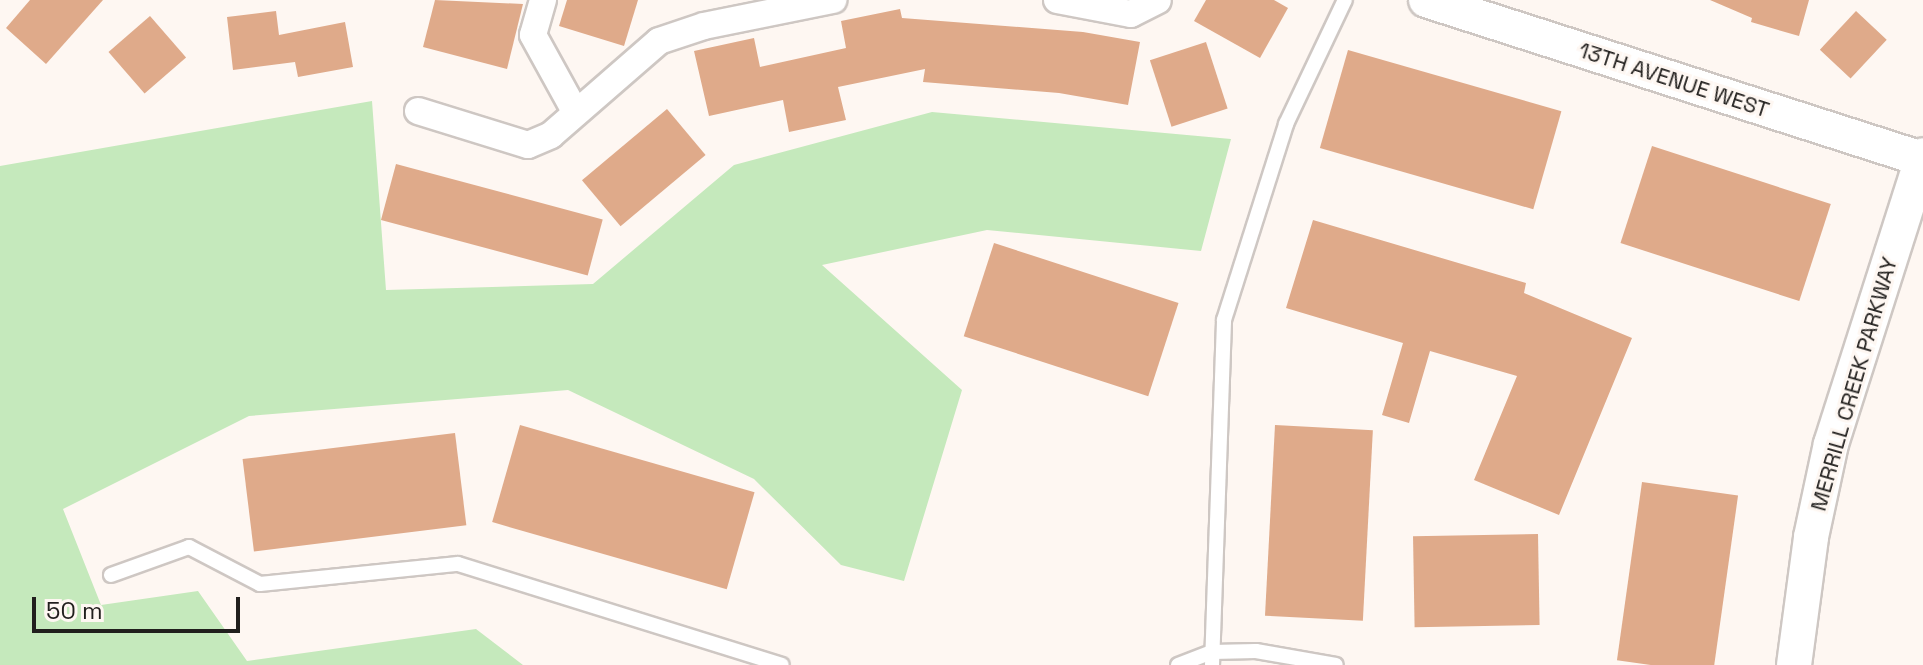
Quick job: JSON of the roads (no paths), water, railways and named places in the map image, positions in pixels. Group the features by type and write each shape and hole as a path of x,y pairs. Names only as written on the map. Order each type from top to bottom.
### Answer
{"street":[{"path":"543,0 533,35 575,111"},
{"path":"418,111 528,145 551,135 659,41 704,26 833,0"},
{"path":"1057,0 1131,14 1158,0"},
{"name":"13TH AVENUE WEST","path":"1426,0 1922,157"},
{"name":"MERRILL CREEK PARKWAY","path":"1794,665 1811,537 1831,444 1922,157"}],"lane":[{"path":"1212,658 1224,320 1286,124 1345,0"},
{"path":"111,575 189,547 260,584 458,564 782,665"},
{"path":"1178,665 1256,651 1336,665"}]}
